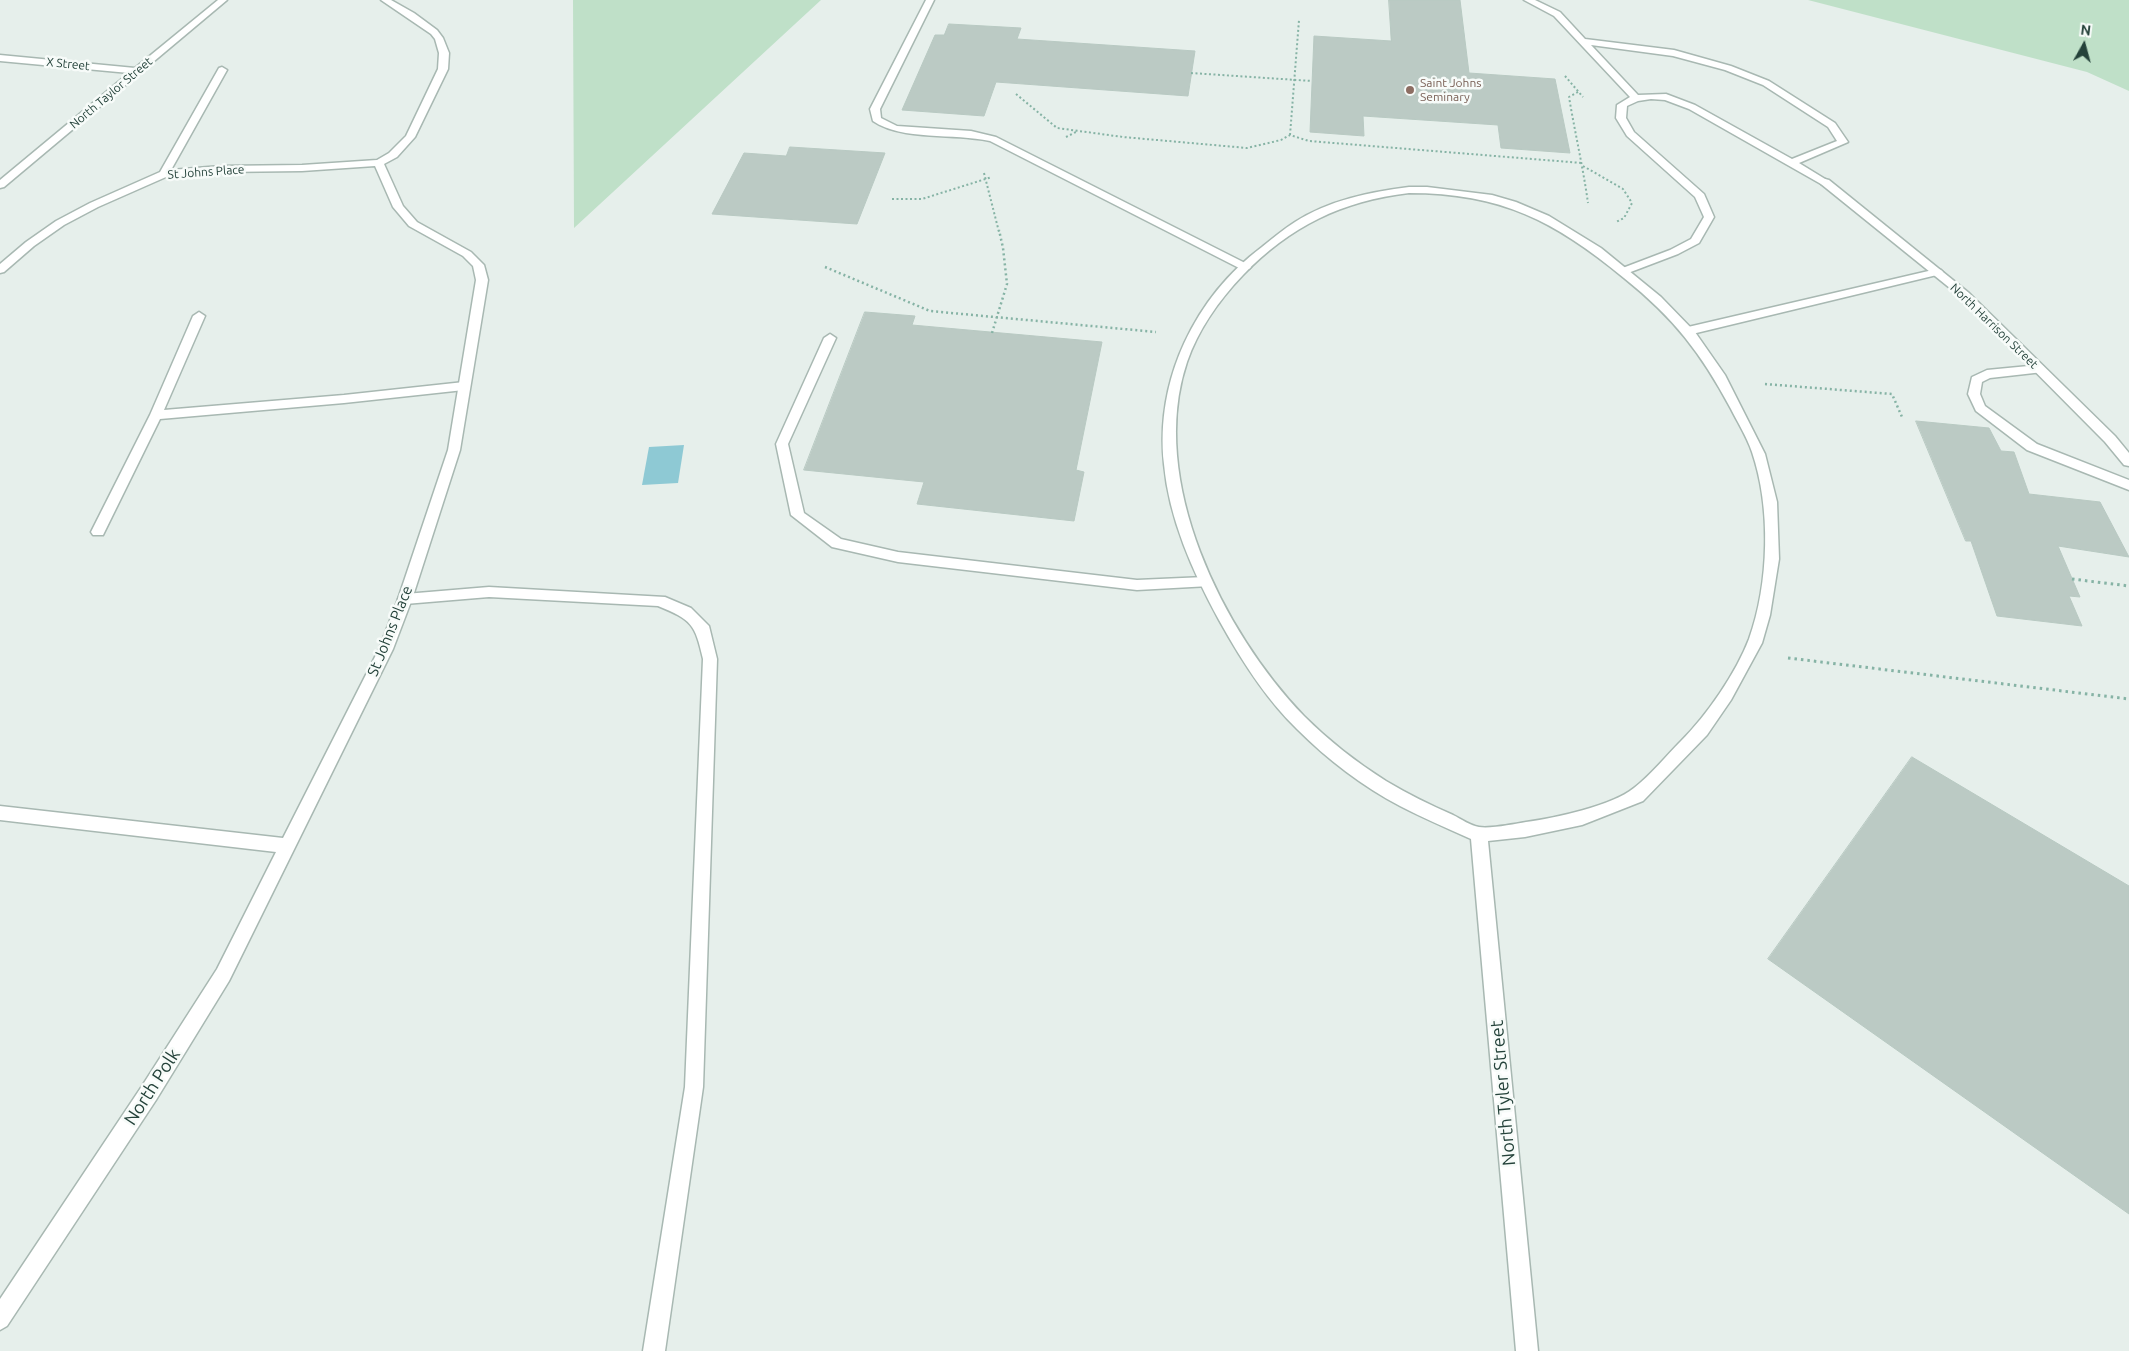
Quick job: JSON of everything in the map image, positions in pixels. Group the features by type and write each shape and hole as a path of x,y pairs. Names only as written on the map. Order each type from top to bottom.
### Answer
{"street":[{"name":"North Taylor Street","path":"0,185 222,0"},
{"path":"379,163 392,155 410,137 443,69 444,53 439,38 434,32 411,15 384,0"},
{"path":"930,0 875,109 876,119 896,129 971,134 993,139 1031,156 1245,267"},
{"path":"1528,0 1557,14 1636,98 1622,105 1621,118 1630,134 1700,196 1709,216 1695,241 1674,252 1624,271"},
{"path":"1584,41 1674,53 1728,68 1766,83 1832,125 1843,142 1790,163"},
{"name":"X Street","path":"0,58 137,71"},
{"path":"164,174 222,70"},
{"name":"North Harrison Street","path":"1636,98 1650,96 1666,97 1692,107 1825,182 1965,295 2110,439 2129,462"},
{"name":"St Johns Place","path":"0,270 30,244 60,223 94,205 164,174 379,163 398,208 412,224 467,254 478,265 482,280 454,450 405,599 386,649 288,846"},
{"path":"1427,190 1492,198 1512,204 1546,218 1597,250 1624,271 1657,299 1688,331 1719,375 1759,454 1770,502 1772,559 1763,615 1755,643 1726,696 1702,730 1637,796 1582,818 1525,830 1479,835 1405,801 1348,765 1302,724 1282,702 1241,646 1205,582 1182,520 1170,464 1170,413 1181,362 1202,320 1219,293 1245,267 1300,223 1328,208 1375,194 1427,190"},
{"path":"1688,331 1937,272"},
{"path":"98,532 156,415 198,316"},
{"path":"830,338 782,444 798,515 837,543 898,557 1137,585 1205,582"},
{"path":"2039,369 1987,374 1976,380 1974,394 1980,408 2032,446 2057,458 2129,485"},
{"path":"156,415 344,399 464,386"},
{"path":"405,599 489,592 660,601 686,612 704,630 710,659 694,1087 654,1351"},
{"path":"0,813 288,846"},
{"name":"North Tyler Street","path":"1479,835 1527,1351"},
{"name":"North Polk","path":"0,1319 7,1293 149,1093 223,976 288,846"}],"path":[{"path":"1290,135 1298,20"},
{"path":"1561,71 1583,97"},
{"path":"1191,73 1312,81"},
{"path":"1578,92 1569,97 1574,129 1583,164 1589,209"},
{"path":"1016,94 1057,128 1123,138 1247,148 1282,140 1290,135 1309,141 1583,164 1623,189 1632,203 1624,218 1608,226"},
{"path":"985,138 981,159 1003,248 1007,284 992,332"},
{"path":"892,199 922,199 986,181 1031,156"},
{"path":"825,267 930,311 1156,332"},
{"path":"1759,384 1892,394 1902,417"},
{"path":"2072,579 2129,586"},
{"path":"1785,657 2129,698"}],"green space":[{"path":"573,0 821,0 574,228"},
{"path":"1808,0 2129,0 2129,91 2087,72"}],"water":[{"path":"684,445 678,483 642,485 649,447"}],"building":[{"path":"1389,0 1460,0 1469,73 1555,79 1570,153 1501,148 1498,125 1363,116 1364,136 1310,132 1314,36 1391,41"},
{"path":"949,24 1021,28 1017,39 1195,51 1188,96 996,82 984,116 902,110 935,35 944,35"},
{"path":"790,147 885,153 857,224 712,214 744,153 786,156"},
{"path":"865,312 915,316 912,325 1102,342 1076,470 1084,472 1074,521 917,504 924,482 804,470"},
{"path":"1916,421 1989,428 2001,451 2014,452 2029,494 2100,502 2129,557 2058,546 2080,597 2069,596 2082,626 1997,616 1971,541 1966,541"},
{"path":"1912,757 2129,886 2129,1214 1768,959"}],"place":[{"name":"Saint Johns Seminary","path":"1410,90"}]}
